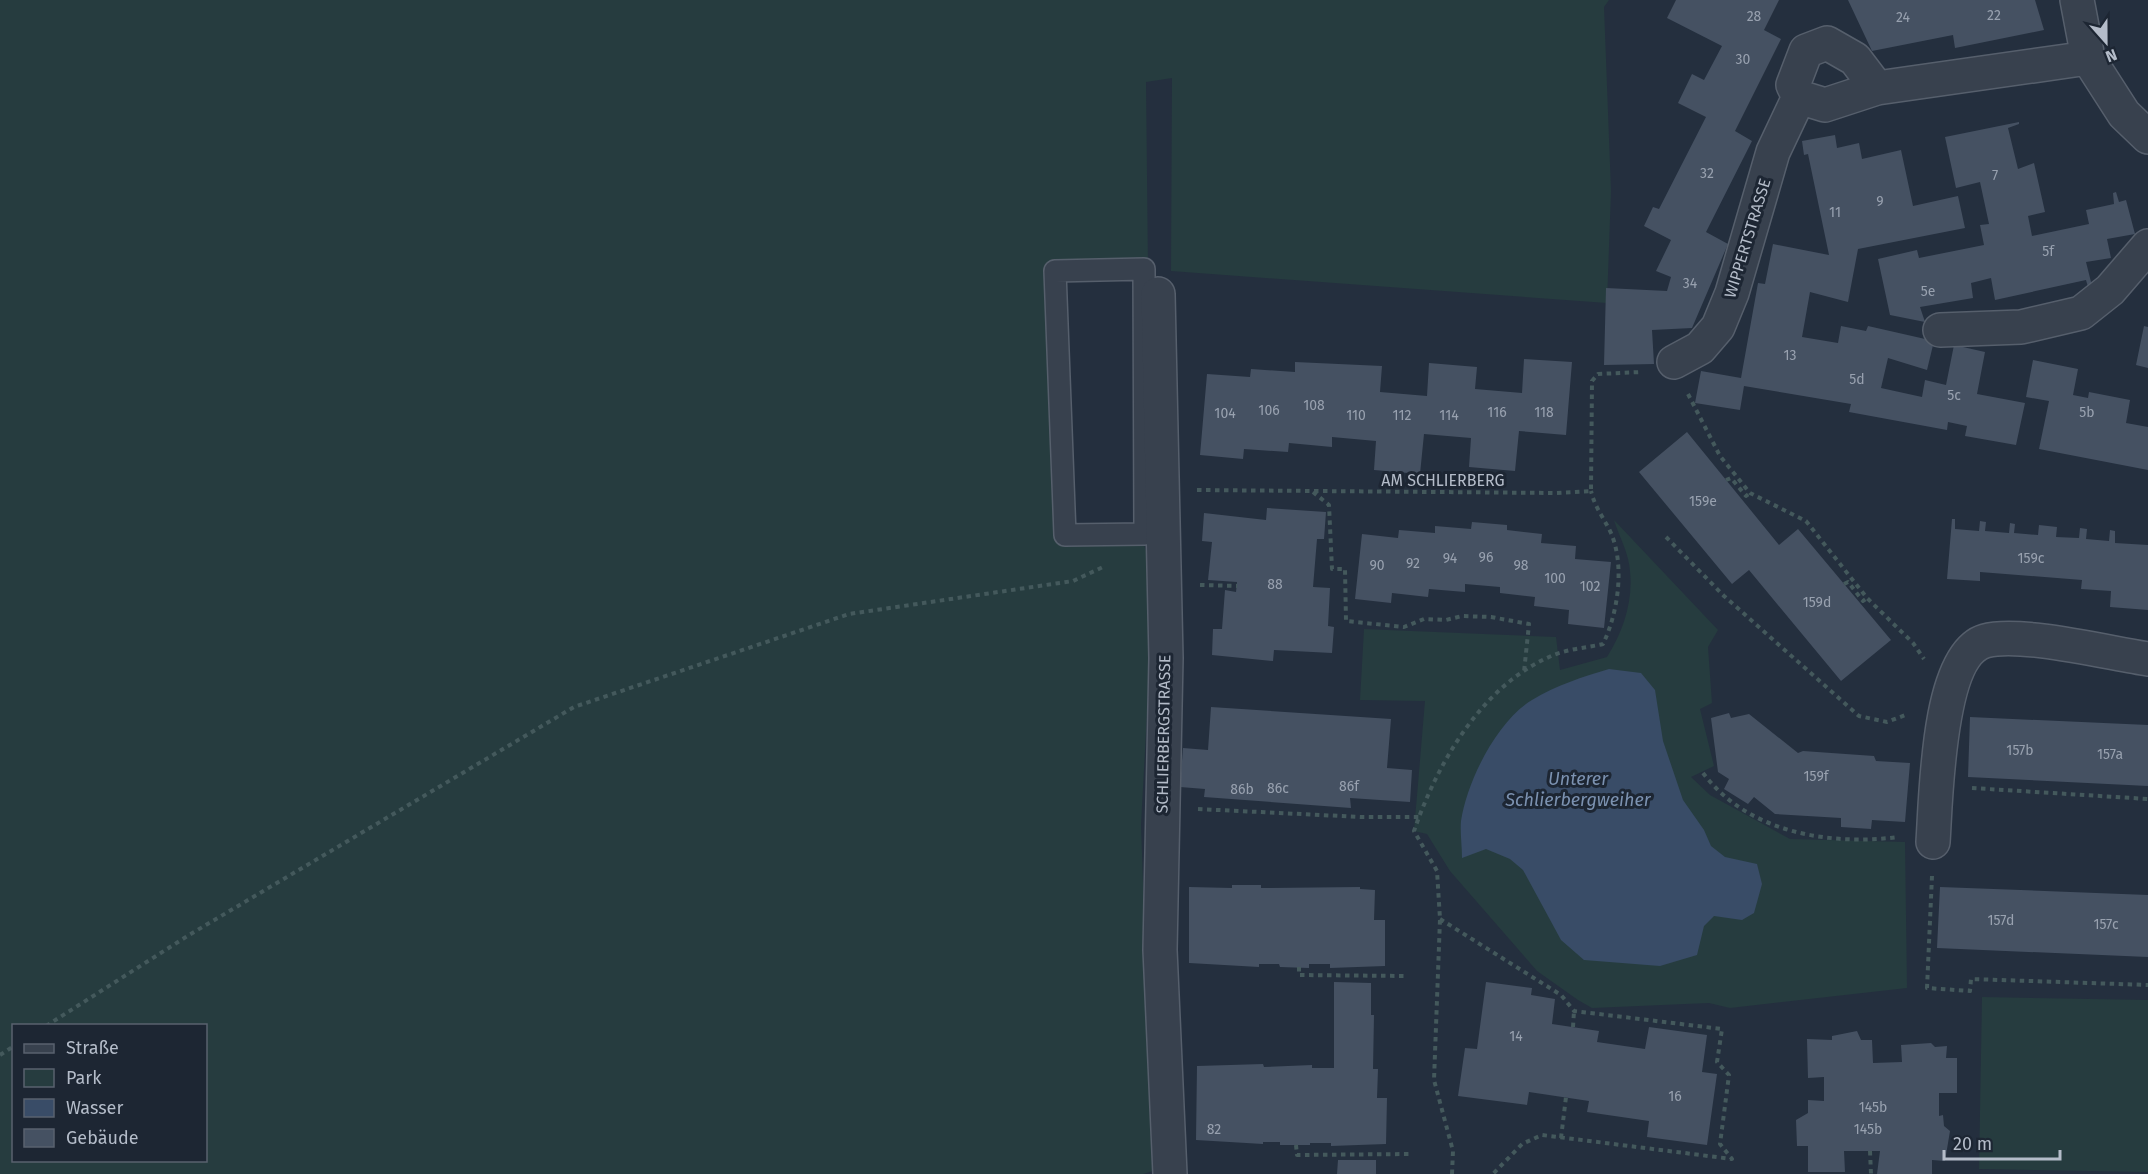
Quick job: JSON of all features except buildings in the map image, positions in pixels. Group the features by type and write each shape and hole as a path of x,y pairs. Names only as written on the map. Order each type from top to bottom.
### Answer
{"street":[{"path":"2077,0 2088,58 2124,114 2148,137"},
{"name":"WIPPERTSTRASSE","path":"1674,362 1700,348 1718,327 1732,293 1773,152 1799,97 1793,85 1806,51 1827,44 1855,59 1877,88"},
{"path":"1799,97 1825,105 1877,88 2088,58"},
{"path":"1940,330 2021,327 2081,313 2110,290 2148,246"},
{"name":"SCHLIERBERGSTRASSE","path":"1152,294 1166,658 1160,950 1170,1174"},
{"path":"1934,842 1940,738 1961,660 1983,641 2012,637 2148,660"}],"lane":[{"path":"1144,269 1152,294 1145,534 1065,535 1055,271 1144,269"}],"path":[{"path":"1452,1174 1453,1151 1434,1080 1440,919 1437,871 1414,831 1441,766 1461,733 1484,707 1524,673 1550,656 1603,644 1612,625 1618,579 1616,548 1611,533 1595,508 1591,491 1592,381 1598,374 1614,373"},
{"path":"1666,537 1724,596 1859,716 1887,722 1950,697 1913,644 1867,598 1806,521 1750,493 1720,456 1691,402"},
{"path":"1726,480 1731,478 1746,496 1750,493"},
{"name":"AM SCHLIERBERG","path":"1161,490 1556,493 1591,491"},
{"path":"1312,491 1329,505 1332,568 1345,569 1346,621 1404,627 1424,619 1446,620 1462,616 1491,617 1529,624 1524,673"},
{"path":"49,1024 189,935 574,707 849,614 1073,581 1105,566"},
{"path":"1844,584 1848,582 1863,601 1867,598"},
{"path":"1703,773 1717,792 1772,826 1808,836 1878,840 1926,834 1934,842 1927,988 1970,991 1971,979 2148,985"},
{"path":"1937,786 2148,799"},
{"path":"1192,809 1362,818 1419,817"},
{"path":"1440,919 1561,995 1574,1011 1573,1027"},
{"path":"1299,968 1299,975 1407,976"},
{"path":"1493,1174 1522,1144 1542,1135 1732,1160 1720,1144 1729,1074 1718,1062 1722,1029 1574,1011"},
{"path":"1561,1138 1566,1097"},
{"path":"1296,1145 1297,1155 1409,1154"},
{"path":"1870,1151 1871,1174"}],"green space":[{"path":"0,0 1609,0 1604,7 1611,191 1607,303 1171,271 1172,78 1146,82 1148,269 1055,272 1065,535 1143,542 1149,560 1150,657 1141,825 1153,1171 1143,1174 0,1174"},
{"path":"1614,520 1718,630 1708,647 1712,703 1700,709 1714,766 1691,777 1710,795 1790,839 1905,842 1907,988 1730,1008 1709,1003 1592,1008 1537,971 1450,871 1427,834 1414,831 1425,701 1360,700 1364,629 1556,637 1560,670 1607,657 1624,623 1631,585 1628,559"},
{"path":"1982,997 2148,1000 2148,1172 1979,1169"}],"water":[{"name":"Unterer Schlierbergweiher","path":"1609,669 1641,673 1655,690 1663,741 1683,800 1704,830 1711,846 1725,857 1757,864 1762,884 1754,913 1742,920 1714,916 1704,926 1697,955 1660,966 1584,960 1561,940 1523,870 1510,859 1486,849 1462,858 1461,821 1464,805 1486,753 1507,722 1532,700 1550,690"}]}
